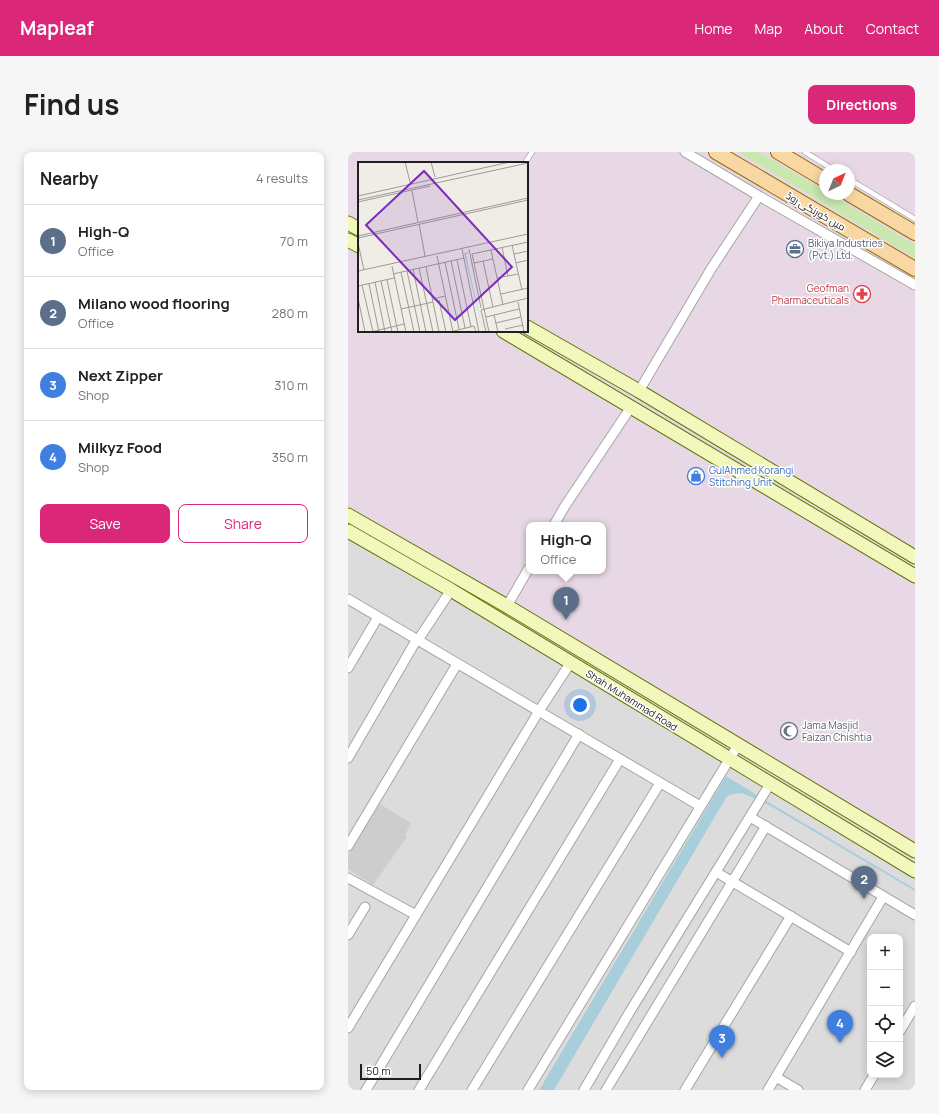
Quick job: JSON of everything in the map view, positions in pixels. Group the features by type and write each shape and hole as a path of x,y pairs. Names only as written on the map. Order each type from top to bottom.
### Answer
{"main road":[{"name":"مین کورنگی روڈ","path":"716,152 915,270"},
{"path":"778,152 819,176"},
{"path":"855,198 915,233"},
{"path":"348,223 358,228"},
{"path":"348,240 358,245"},
{"path":"528,328 639,391 915,557"},
{"path":"504,332 915,576"},
{"path":"617,399 626,384"},
{"name":"Shah Muhammad Road","path":"348,515 507,606 915,851"},
{"name":"Shah Muhammad Road","path":"348,531 451,590 571,662 729,759 768,788 915,871"}],"street":[{"path":"685,152 915,285"},
{"path":"639,391 711,269 759,196"},
{"path":"556,522 631,407"},
{"path":"507,606 526,573"},
{"path":"348,758 418,640 451,590"},
{"path":"348,599 700,806"},
{"path":"348,668 378,617"},
{"path":"348,1028 539,711 571,662"},
{"path":"348,846 457,664"},
{"path":"366,1090 579,734"},
{"path":"528,1090 738,745"},
{"path":"419,1090 620,759"},
{"path":"472,1090 660,783"},
{"path":"584,1090 633,1006 768,788"},
{"path":"750,816 915,915"},
{"path":"606,1090 766,826"},
{"path":"716,872 851,952"},
{"path":"348,878 416,915"},
{"path":"768,1090 883,897"},
{"path":"348,935 365,907"},
{"path":"685,1090 791,916"},
{"path":"903,1026 915,1006"},
{"path":"776,1077 798,1090"},
{"path":"865,1090 872,1078"}],"lane":[{"path":"526,162 532,152"},
{"path":"805,152 824,164"},
{"path":"855,183 915,219"}],"shaded area":[{"path":"348,152 915,152 915,867 348,529"},
{"path":"348,526 915,871 915,1090 348,1090"},
{"path":"380,804 411,823 405,835 407,837 373,885 348,869 348,855"}],"green space":[{"path":"738,152 759,152 819,187 819,200 840,200 915,245 915,258"}],"water":[{"path":"726,776 757,795 755,799 742,793 727,796 554,1090 539,1090"},
{"path":"763,799 915,889 915,891 762,801"}],"place":[{"name":"Bikiya Industries (Pvt.) Ltd.","path":"795,249"},
{"name":"Geofman Pharmaceuticals","path":"862,294"},
{"name":"GulAhmed Korangi Stitching Unit","path":"696,476"},
{"name":"High-Q","path":"566,620"},
{"name":"Jama Masjid Faizan Chishtia","path":"789,731"},
{"name":"Milano wood flooring","path":"864,899"},
{"name":"Milkyz Food","path":"840,1043"},
{"name":"Next Zipper","path":"722,1058"}]}
